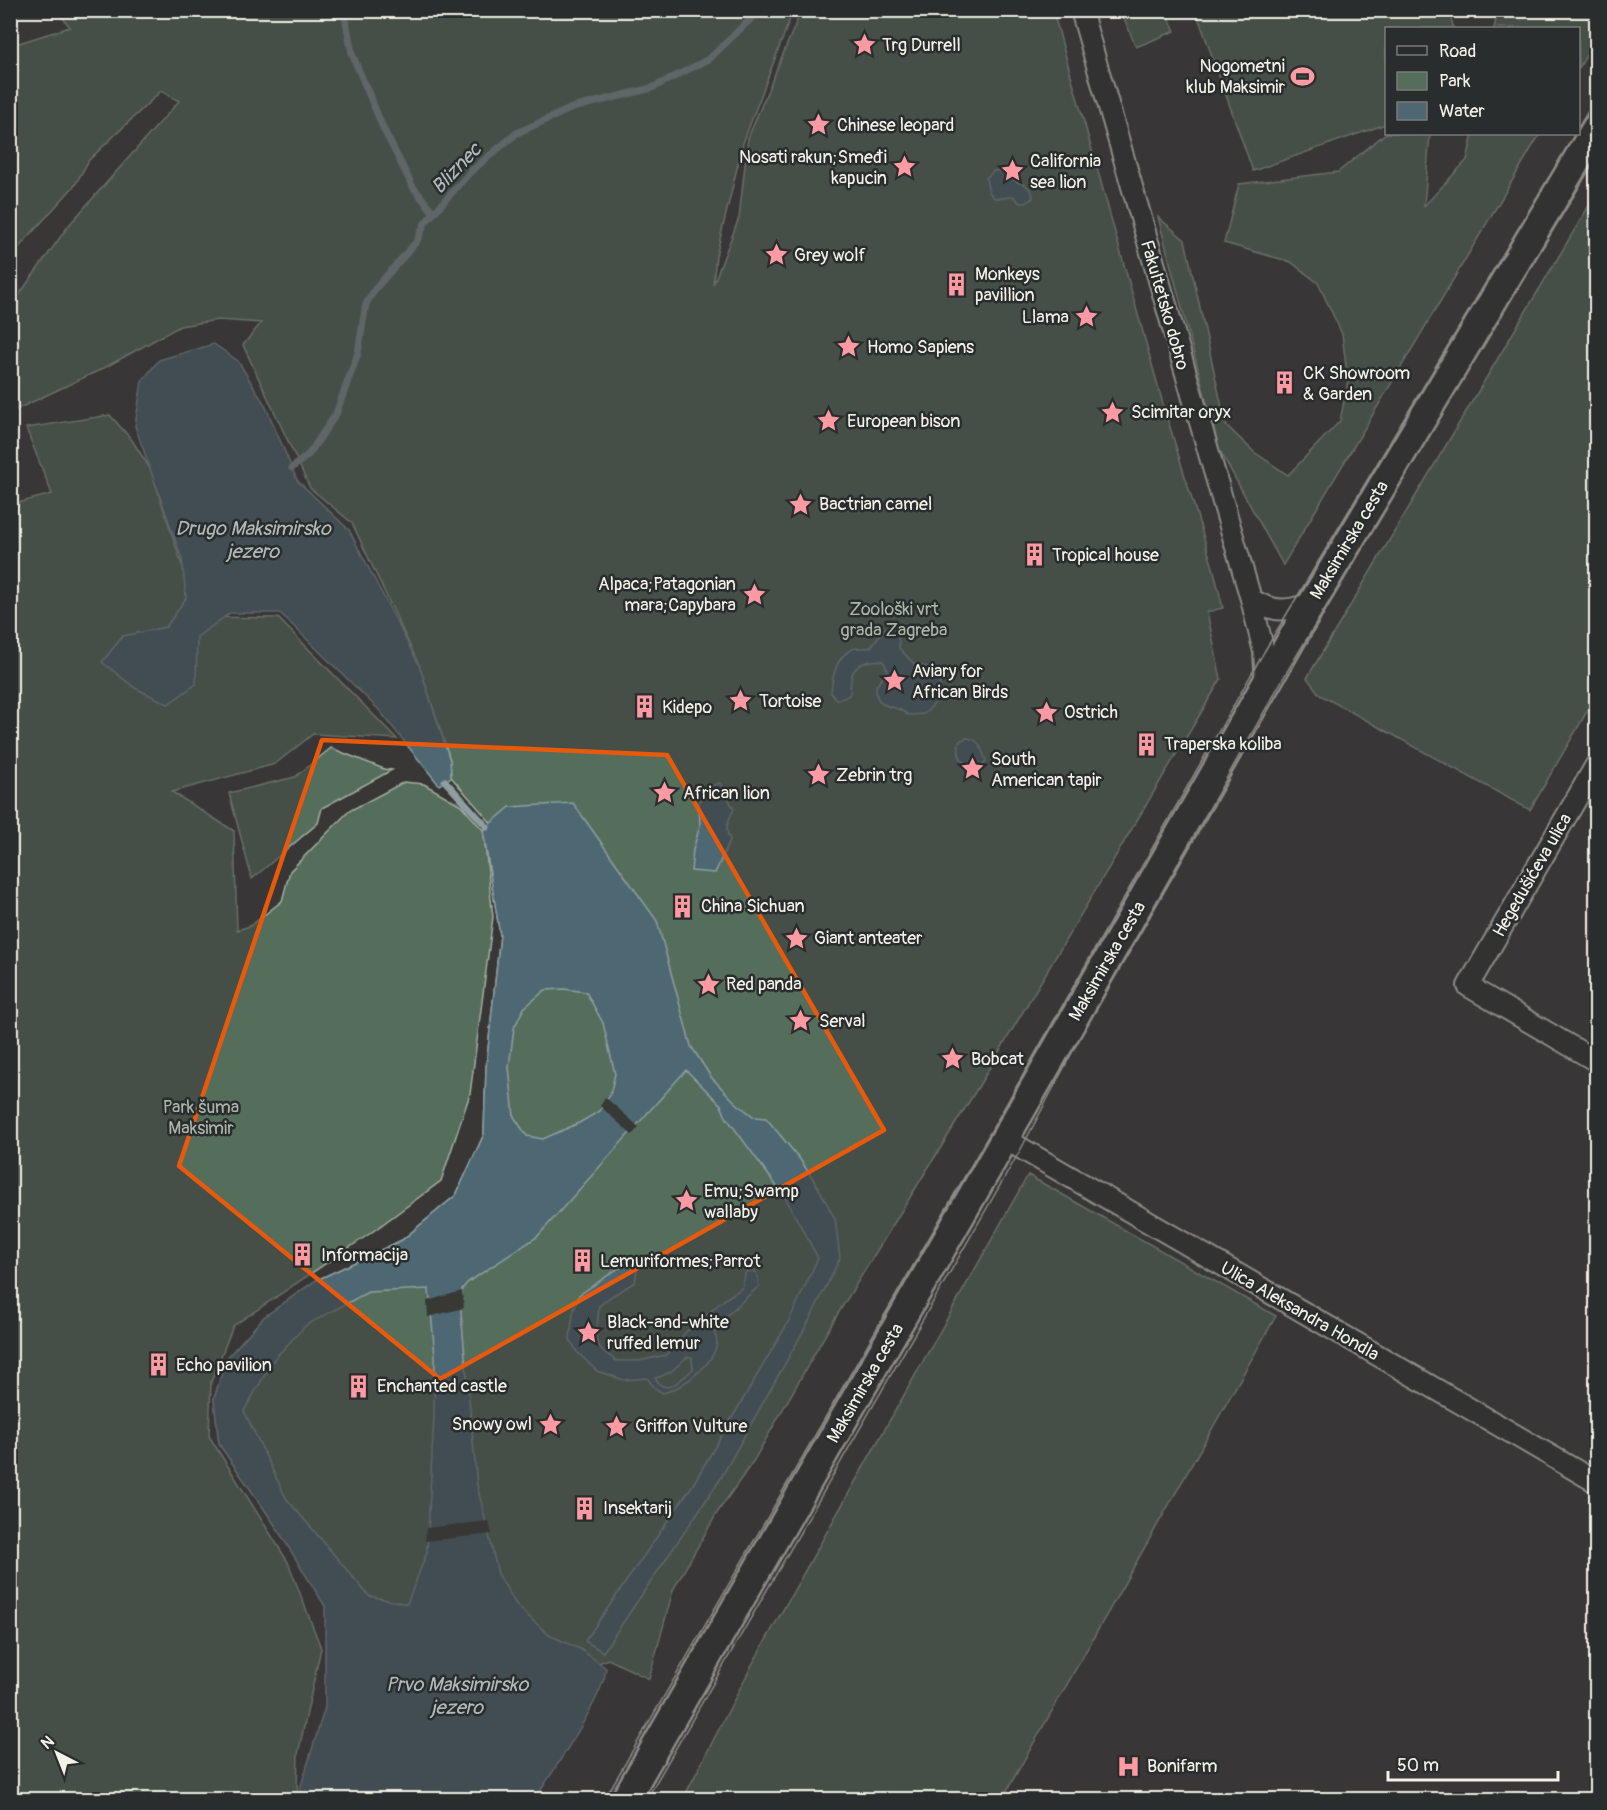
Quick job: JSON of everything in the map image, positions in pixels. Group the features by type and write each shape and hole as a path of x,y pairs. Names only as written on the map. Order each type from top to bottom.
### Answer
{"main road":[{"name":"Maksimirska cesta","path":"625,1800 1313,602 1596,128"}],"street":[{"name":"Fakultetsko dobro","path":"1081,10 1251,599 1264,652 1266,684"},
{"path":"1251,599 1269,608 1289,610 1313,602"},
{"name":"Hegedušićeva ulica","path":"1596,765 1468,986 1596,1061"},
{"name":"Ulica Aleksandra Hondla","path":"1005,1139 1596,1482"}],"highlighted area":[{"path":"322,740 667,755 884,1130 440,1379 179,1166"}],"green space":[{"path":"57,11 793,11 743,143 716,256 713,285 739,218 748,138 801,11 1053,11 1165,411 1214,571 1223,608 1207,612 1221,679 980,1084 831,1325 754,1460 717,1513 673,1590 649,1679 608,1659 592,1666 362,1621 271,1519 219,1444 214,1399 226,1359 264,1317 315,1281 402,1240 456,1195 484,1134 486,1068 500,935 484,836 493,917 470,1094 441,1181 368,1235 233,1326 211,1382 209,1436 288,1562 321,1648 298,1754 297,1788 301,1799 11,1799 10,505 52,494 26,428 110,415 132,440 151,470 199,617 278,618 397,739 313,734 275,764 172,792 234,831 237,930 250,926 282,901 290,871 349,811 404,782 424,784 461,805 483,830 492,824 451,777 450,760 419,665 352,523 310,488 243,345 261,323 218,320 180,326 104,368 11,412 11,306 69,225 179,101 161,91 89,160 75,185 11,256 11,42 19,43 70,27"},
{"path":"1121,11 1166,11 1175,31 1136,47"},
{"name":"Nogometni klub Maksimir","path":"1196,11 1448,11 1454,27 1385,27 1385,124 1253,171"},
{"path":"1498,11 1596,11 1596,38 1580,66 1580,27 1494,27"},
{"path":"1385,134 1430,135 1424,206 1467,160 1473,135 1539,135 1283,565 1219,449 1158,217 1185,240 1226,425 1254,452 1288,475 1340,421 1348,382 1342,334 1318,283 1291,262 1224,243 1239,184 1338,172"},
{"path":"1596,194 1596,696 1530,810 1320,695 1307,678"},
{"path":"331,748 392,770 322,808 318,823 252,879 229,793 295,777"},
{"path":"1028,1175 1276,1316 1002,1799 683,1799 753,1663"}],"water":[{"path":"994,171 1005,171 1012,179 1029,188 1033,198 1020,203 1013,196 993,197 986,178"},
{"name":"Drugo Maksimirsko jezero","path":"214,344 238,361 265,405 297,480 349,530 419,665 450,760 451,777 439,785 379,710 280,613 230,613 197,637 196,684 168,704 135,688 102,662 123,636 166,627 186,598 182,559 135,426 142,381 159,360"},
{"path":"890,627 898,630 899,648 914,664 931,668 940,683 937,701 924,714 908,715 882,704 876,686 888,671 883,661 863,663 855,669 852,674 850,694 844,698 836,699 831,693 834,675 842,657 852,649 871,647 884,629"},
{"path":"966,738 974,740 982,749 986,761 980,768 965,764 960,756 960,741"},
{"path":"720,783 734,809 727,825 730,840 715,873 691,871 693,850 700,826 699,802 708,787"},
{"name":"Prvo Maksimirsko jezero","path":"573,803 657,921 691,1046 711,1077 735,1102 754,1117 766,1118 799,1158 835,1219 840,1258 810,1319 719,1481 603,1652 585,1641 692,1486 789,1321 818,1258 786,1199 726,1117 721,1105 686,1070 537,1237 468,1282 462,1289 461,1313 477,1485 498,1574 517,1606 549,1635 580,1649 606,1668 603,1681 588,1715 535,1799 307,1799 300,1789 325,1707 325,1606 271,1519 219,1444 214,1399 226,1359 264,1317 315,1281 402,1240 456,1195 484,1134 486,1068 500,935 483,830 510,807","holes":["564,989 586,992 603,1023 615,1074 610,1095 600,1111 579,1123 543,1139 527,1136 514,1117 509,1067 514,1028 524,1008 545,990","429,1289 435,1356 427,1552 407,1604 369,1596 286,1498 244,1411 274,1359 306,1325 368,1292"]},
{"path":"638,1263 635,1282 599,1306 596,1340 602,1351 617,1361 639,1361 666,1355 686,1332 725,1299 742,1288 746,1271 756,1272 759,1286 713,1328 717,1342 715,1350 704,1366 679,1386 663,1393 656,1389 647,1378 624,1380 597,1371 577,1352 570,1339 573,1313 579,1295 619,1268","holes":["687,1357 692,1357 693,1369 684,1377 669,1387 659,1384 655,1378 669,1373"]}],"pier":[{"path":"605,1097 639,1127 632,1135 600,1106"},
{"path":"462,1291 464,1308 428,1317 427,1301"},
{"path":"489,1521 492,1534 425,1541 426,1528"}],"waterway":[{"path":"344,10 352,54 384,130 413,187 434,213"},
{"name":"Bliznec","path":"292,468 309,454 336,414 358,353 366,304 375,289 417,241 425,223 470,172 517,133 572,108 652,88 709,59 760,10"},
{"path":"445,781 487,827"},
{"path":"10,1793 18,1800"}],"tram line":[{"path":"1580,125 1596,98"},
{"path":"604,1800 991,1131 1264,652 1574,135"},
{"path":"646,1800 1021,1149 1091,1017 1285,675 1596,159"}],"place":[{"name":"Trg Durrell","path":"864,45"},
{"name":"Nogometni klub Maksimir","path":"1303,76"},
{"name":"Chinese leopard","path":"819,125"},
{"name":"Nosati rakun;Smeđi kapucin","path":"905,167"},
{"name":"California sea lion","path":"1012,171"},
{"name":"Grey wolf","path":"776,255"},
{"name":"Monkeys pavillion","path":"957,284"},
{"name":"Llama","path":"1087,317"},
{"name":"Homo Sapiens","path":"849,347"},
{"name":"CK Showroom & Garden","path":"1285,383"},
{"name":"Scimitar oryx","path":"1113,412"},
{"name":"European bison","path":"829,421"},
{"name":"Bactrian camel","path":"801,504"},
{"name":"Tropical house","path":"1034,555"},
{"name":"Alpaca;Patagonian mara;Capybara","path":"754,594"},
{"name":"Aviary for African Birds","path":"894,681"},
{"name":"Tortoise","path":"741,701"},
{"name":"Kidepo","path":"644,707"},
{"name":"Ostrich","path":"1046,712"},
{"name":"Traperska koliba","path":"1146,744"},
{"name":"South American tapir","path":"973,769"},
{"name":"Zebrin trg","path":"818,775"},
{"name":"African lion","path":"665,793"},
{"name":"China Sichuan","path":"683,906"},
{"name":"Giant anteater","path":"796,938"},
{"name":"Red panda","path":"708,984"},
{"name":"Serval","path":"801,1021"},
{"name":"Bobcat","path":"953,1059"},
{"name":"Emu;Swamp wallaby","path":"686,1201"},
{"name":"Informacija","path":"303,1255"},
{"name":"Lemuriformes;Parrot","path":"582,1261"},
{"name":"Black-and-white ruffed lemur","path":"589,1332"},
{"name":"Echo pavilion","path":"158,1365"},
{"name":"Enchanted castle","path":"359,1386"},
{"name":"Snowy owl","path":"550,1424"},
{"name":"Griffon Vulture","path":"617,1426"},
{"name":"Insektarij","path":"585,1508"},
{"name":"Bonifarm","path":"1129,1766"}],"park label":[{"name":"Zoološki vrt grada Zagreba","path":"894,619"},
{"name":"Park šuma Maksimir","path":"201,1117"}]}
